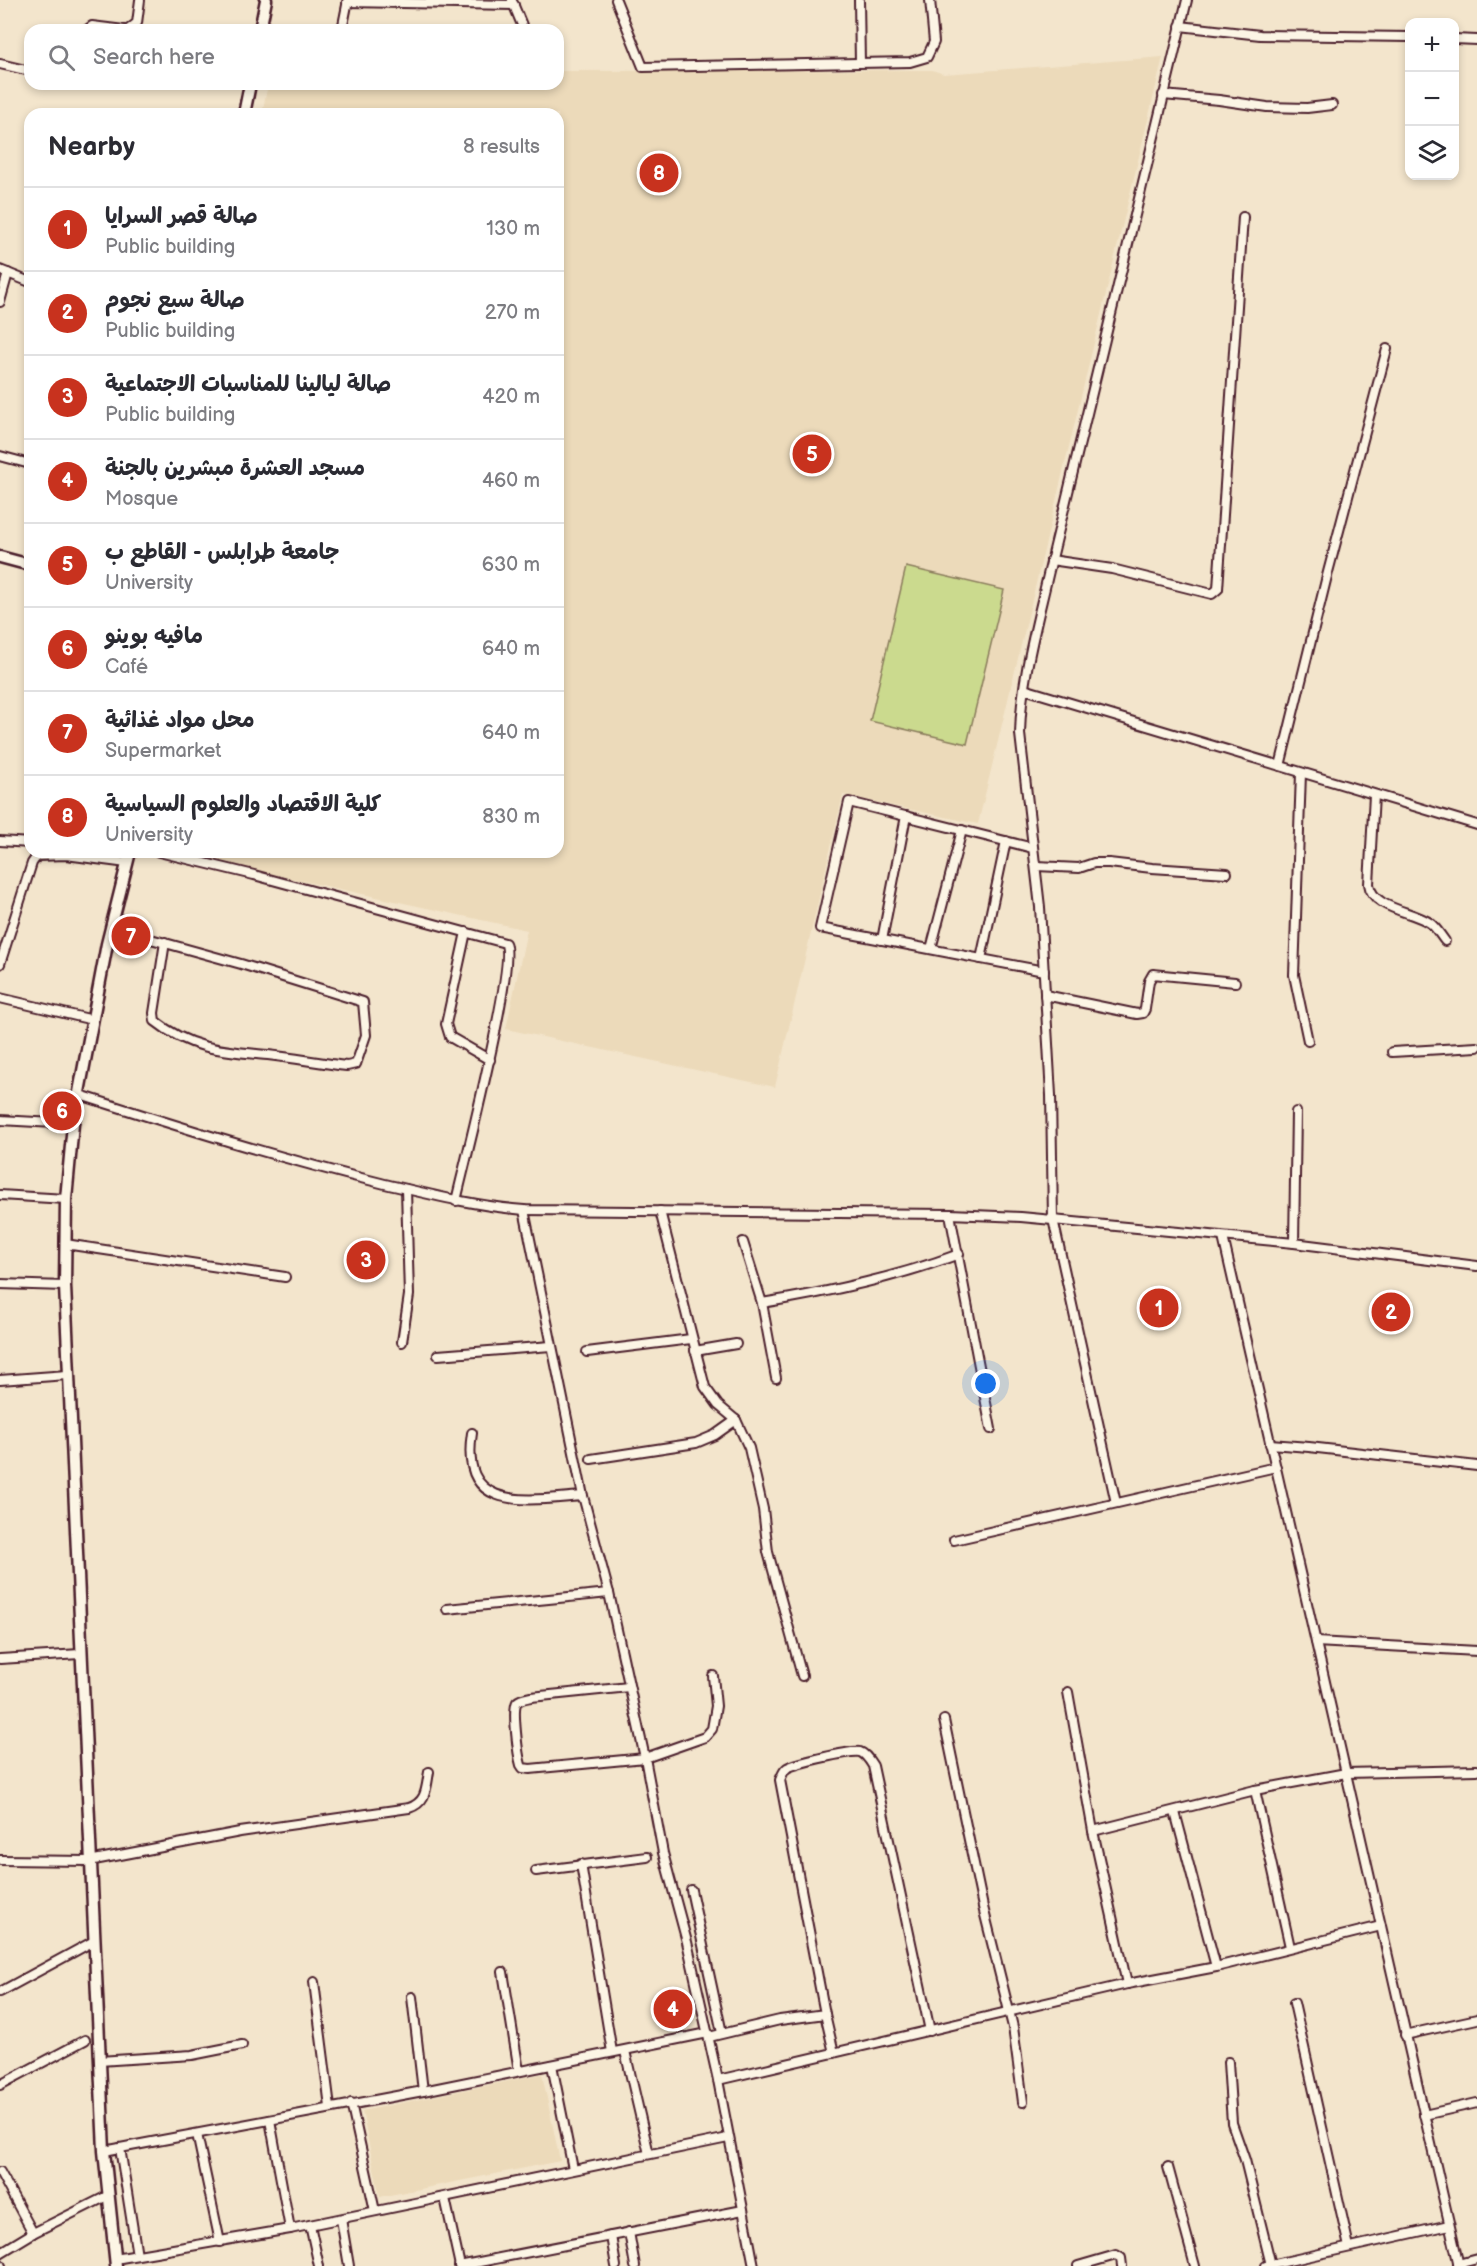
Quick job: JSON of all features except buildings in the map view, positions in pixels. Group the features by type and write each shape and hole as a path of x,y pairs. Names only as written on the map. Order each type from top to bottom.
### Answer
{"street":[{"path":"135,24 140,0"},
{"path":"261,24 266,0"},
{"path":"616,0 643,67 910,62 927,57 934,42 930,0"},
{"path":"859,0 860,63"},
{"path":"1116,1503 1053,1219 1053,1141 1044,971 1036,866 1020,734 1029,656 1186,0"},
{"path":"343,24 348,1 513,3 522,24"},
{"path":"1180,26 1260,35 1405,37"},
{"path":"1459,39 1477,40"},
{"path":"0,64 24,70"},
{"path":"245,108 249,90"},
{"path":"1163,95 1220,99 1267,107 1307,108 1332,105"},
{"path":"1051,560 1112,569 1212,594 1218,589 1243,217"},
{"path":"0,302 4,272 24,280"},
{"path":"1280,766 1387,349"},
{"path":"0,456 24,462"},
{"path":"0,556 24,563"},
{"path":"1024,689 1477,825"},
{"path":"1301,773 1294,975 1308,1041"},
{"path":"1374,795 1369,884 1372,894 1385,904 1433,925 1445,941"},
{"path":"1033,848 849,802 820,928 1044,971"},
{"path":"882,940 906,816"},
{"path":"931,949 962,830"},
{"path":"981,959 1006,841"},
{"path":"0,842 24,843"},
{"path":"0,964 36,858"},
{"path":"128,858 111,928 73,1124 66,1198 65,1244 67,1375 99,2061 107,2196 116,2263 137,2255 341,2219 728,2138"},
{"path":"184,858 501,941 507,946 490,1060 456,1201"},
{"path":"1036,866 1079,868 1094,863 1109,863 1227,873"},
{"path":"111,928 165,942 242,964 363,1002 366,1035 356,1064 347,1066 225,1052 191,1042 166,1030 155,1021 154,1013 165,942"},
{"path":"466,932 446,1024 447,1031 450,1037 490,1060"},
{"path":"1045,994 1137,1014 1145,1009 1149,981 1153,974 1235,982"},
{"path":"0,998 93,1020"},
{"path":"1392,1052 1477,1047"},
{"path":"80,1095 228,1143 456,1201 524,1210 950,1214 1053,1219 1294,1243 1477,1266"},
{"path":"1294,1243 1296,1112"},
{"path":"0,1120 73,1124"},
{"path":"402,1342 409,1295 406,1189"},
{"path":"0,1195 66,1198"},
{"path":"524,1210 583,1496 609,1593 663,1853 718,2080 754,2266"},
{"path":"660,1211 678,1276 691,1340 705,1387 718,1405 736,1420 749,1448 763,1509 768,1552 802,1676"},
{"path":"950,1214 991,1429"},
{"path":"1223,1237 1458,2265 1477,2259"},
{"path":"743,1242 762,1303 776,1378"},
{"path":"65,1244 285,1277"},
{"path":"762,1303 821,1294 874,1282 959,1254"},
{"path":"0,1284 65,1286"},
{"path":"587,1352 691,1340"},
{"path":"695,1351 736,1344"},
{"path":"438,1355 551,1346"},
{"path":"0,1380 67,1375"},
{"path":"591,1459 696,1443 715,1435 736,1420"},
{"path":"472,1433 469,1452 471,1468 477,1481 487,1492 505,1499 524,1500 583,1496"},
{"path":"1270,1444 1477,1466"},
{"path":"954,1540 1276,1467"},
{"path":"447,1609 609,1593"},
{"path":"1316,1642 1477,1651"},
{"path":"0,1659 80,1654"},
{"path":"629,1687 531,1697 518,1701 515,1710 519,1761 523,1768 645,1758 705,1737 712,1729 716,1706 713,1676"},
{"path":"1068,1692 1093,1831 1127,1984"},
{"path":"944,1720 983,1907 1010,2013 1017,2047 1023,2102"},
{"path":"834,2053 780,1780 788,1768 832,1755 860,1752 866,1755 873,1766 930,2031"},
{"path":"1093,1831 1255,1790 1346,1773 1477,1770"},
{"path":"0,1860 89,1861 240,1832 409,1808 416,1806 426,1795 429,1772"},
{"path":"1255,1790 1290,1947"},
{"path":"1175,1812 1216,1967"},
{"path":"536,1871 647,1857"},
{"path":"581,1864 612,2052"},
{"path":"690,1890 722,2033"},
{"path":"718,2080 1127,1984 1216,1967 1381,1926"},
{"path":"0,1992 94,1941"},
{"path":"503,1972 519,2071"},
{"path":"314,1982 330,2107"},
{"path":"412,1997 423,2091"},
{"path":"1294,2003 1349,2247"},
{"path":"104,2151 780,2020 825,2014"},
{"path":"1406,2035 1477,2019"},
{"path":"0,2085 85,2040"},
{"path":"99,2061 192,2055 242,2045"},
{"path":"625,2051 649,2154"},
{"path":"1228,2062 1232,2123 1245,2160 1268,2265 1449,2225"},
{"path":"552,2065 573,2169"},
{"path":"351,2103 375,2211"},
{"path":"1424,2115 1477,2103"},
{"path":"270,2120 290,2229"},
{"path":"197,2134 220,2242"},
{"path":"120,2148 137,2255"},
{"path":"1168,2167 1195,2266"},
{"path":"0,2172 33,2233"},
{"path":"0,2253 33,2233 107,2196"},
{"path":"445,2198 460,2266 743,2210"},
{"path":"341,2219 349,2266"},
{"path":"310,2225 319,2266"},
{"path":"629,2232 635,2266"},
{"path":"611,2236 616,2266"},
{"path":"1078,2266 1116,2255 1120,2258 1122,2266"}],"shaded area":[{"path":"1163,57 978,824 843,795 775,1087 506,1029 527,930 197,858 564,858 564,108 263,108 267,90 564,90 564,71 932,70 944,74"},
{"path":"542,2074 560,2161 380,2197 362,2111"}],"green space":[{"path":"906,567 1004,590 967,744 870,721"}],"place":[{"name":"كلية الاقتصاد والعلوم السياسية","path":"659,173"},
{"name":"جامعة طرابلس - القاطع ب","path":"812,454"},
{"name":"محل مواد غذائية","path":"131,936"},
{"name":"مافيه بوينو","path":"62,1111"},
{"name":"صالة ليالينا للمناسبات الاجتماعية","path":"366,1260"},
{"name":"صالة قصر السرايا","path":"1159,1308"},
{"name":"صالة سبع نجوم","path":"1391,1312"},
{"name":"مسجد العشرة مبشرين بالجنة","path":"673,2009"}]}
